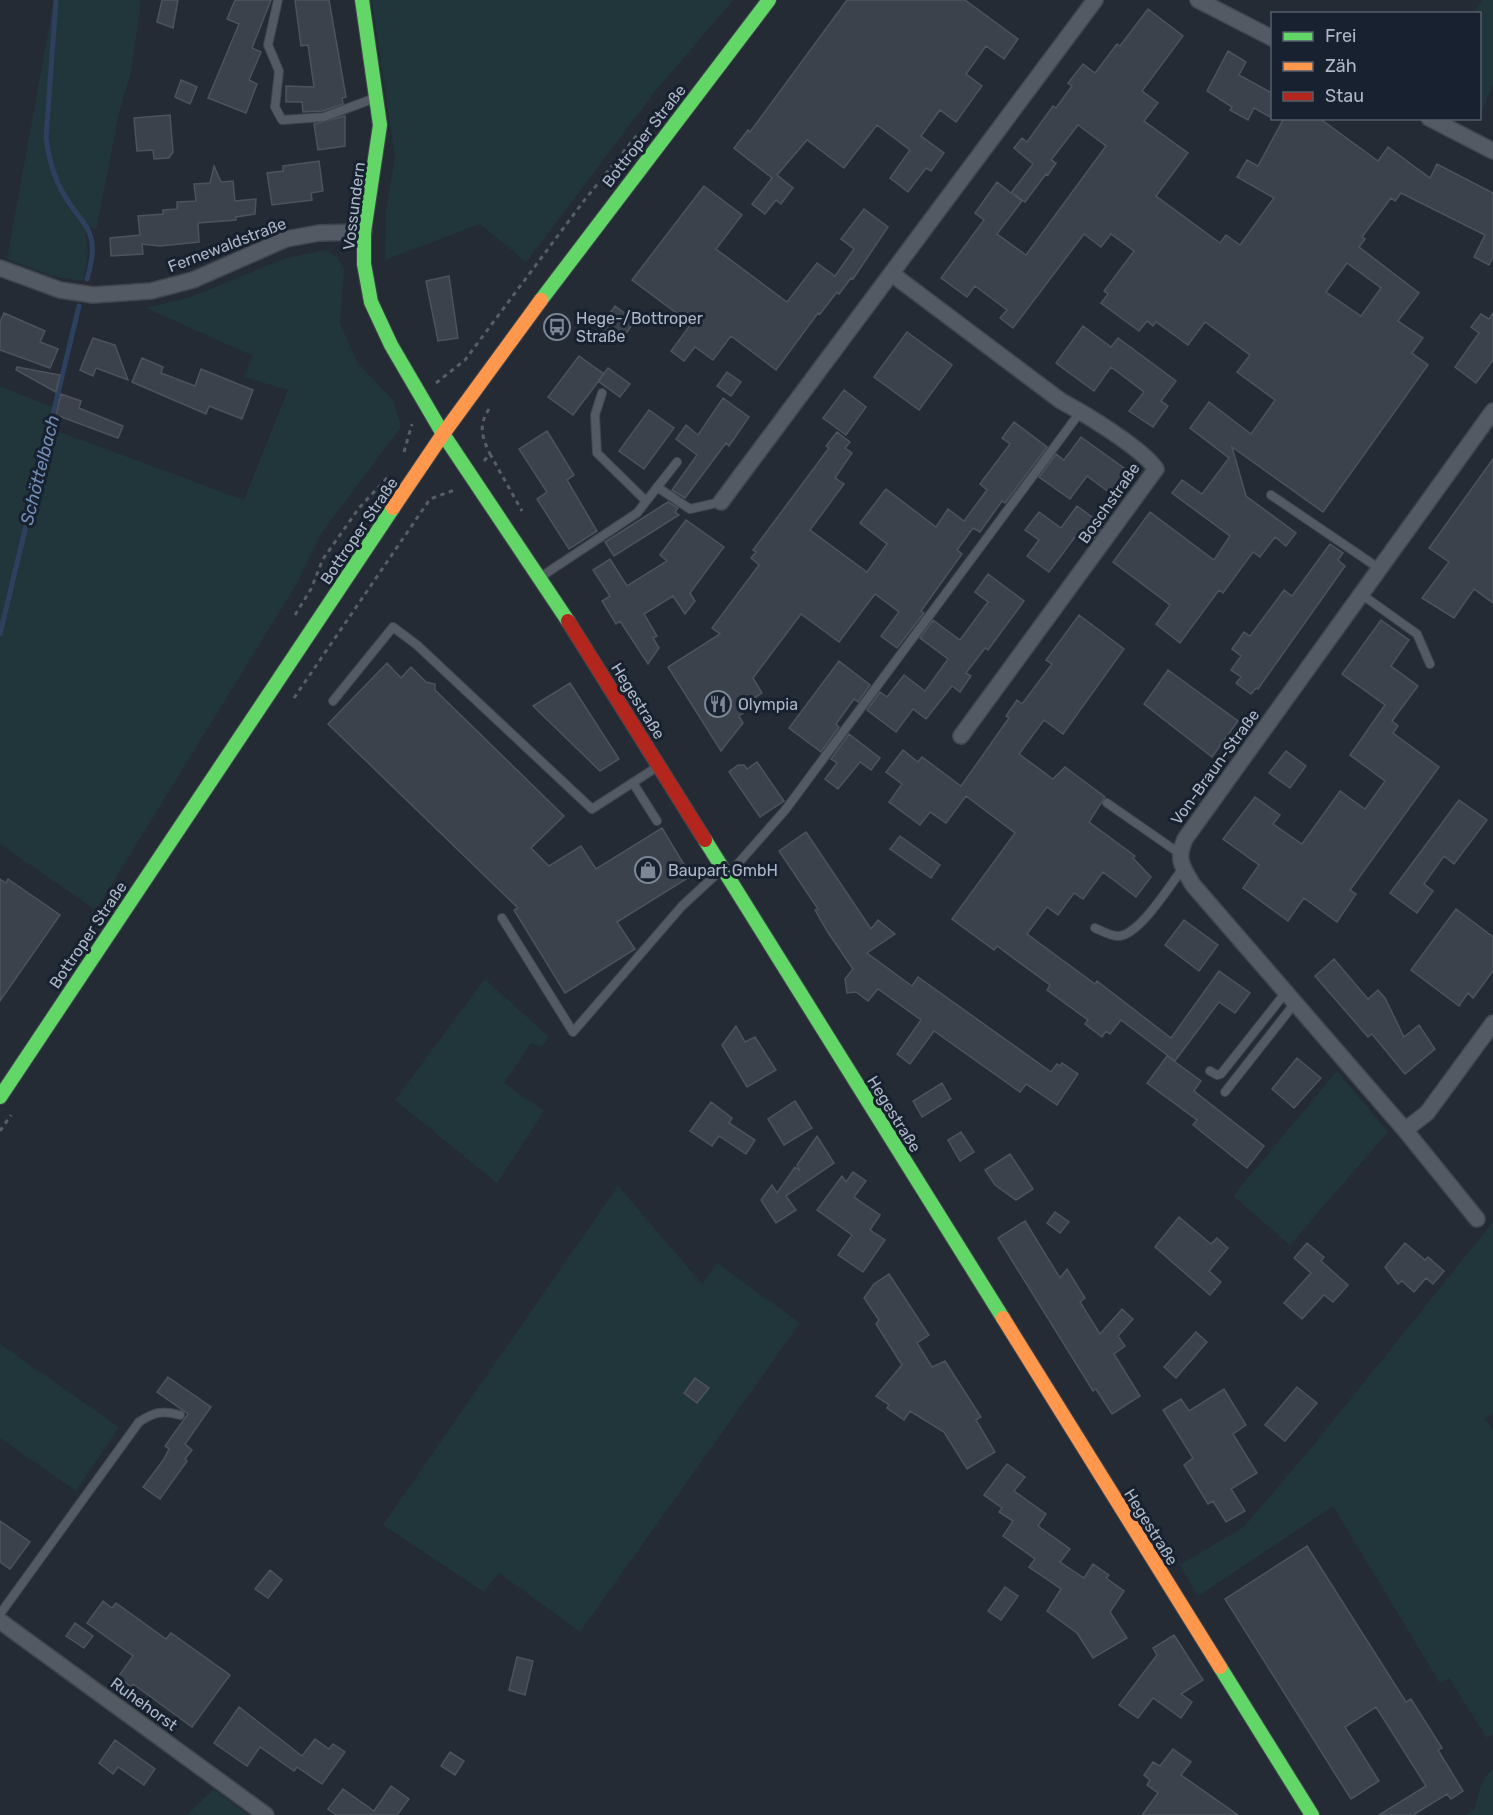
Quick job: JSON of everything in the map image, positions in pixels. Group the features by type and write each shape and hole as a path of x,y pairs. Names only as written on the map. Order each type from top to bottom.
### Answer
{"street":[{"name":"Vossundern","path":"362,0 381,136 364,232 364,264 371,302 391,345 444,434"},
{"name":"Bottroper Straße","path":"0,1097 444,434 590,233 769,0"},
{"path":"721,502 1095,0"},
{"path":"1198,0 1271,37"},
{"path":"1433,120 1493,151"},
{"name":"Fernewaldstraße","path":"0,267 60,290 93,295 151,291 193,280 286,239 320,233 364,232"},
{"name":"Boschstraße","path":"892,274 1061,401 1081,411 1141,455 1156,469 962,736"},
{"name":"Von-Braun-Straße","path":"1181,860 1185,839 1493,411"},
{"name":"Hegestraße","path":"444,434 541,577 1312,1815"},
{"path":"1181,860 1193,885 1405,1130 1477,1219"},
{"path":"1405,1130 1426,1113 1493,1023"},
{"name":"Ruhehorst","path":"0,1621 266,1815"}],"lane":[{"path":"278,0 268,45 279,71 275,107 282,120 324,117 376,97"},
{"path":"602,393 595,415 597,453 646,501"},
{"path":"502,918 573,1032 682,906 725,872 786,809 1081,411"},
{"path":"541,577 637,513 676,462"},
{"path":"657,487 690,509 721,502"},
{"path":"1271,495 1380,569"},
{"path":"1361,594 1417,634 1430,664"},
{"path":"333,700 393,627 417,645 592,809 658,766"},
{"path":"633,783 657,821"},
{"path":"1095,928 1115,936 1127,934 1151,911 1181,860 1107,803"},
{"path":"1210,1071 1217,1075 1221,1074 1290,997"},
{"path":"1225,1092 1290,997"},
{"path":"0,1614 139,1422 151,1414 165,1411 180,1415"}],"path":[{"path":"421,396 465,360 583,202 642,129"}],"green space":[{"path":"54,0 141,0 131,72 119,113 97,226 95,229 91,227 85,235 88,253 83,281 52,276 7,259"},
{"path":"372,0 733,0 654,93 526,262 480,224 385,260 386,211 395,157"},
{"path":"1482,0 1493,0 1493,84 1481,114 1481,12 1474,12"},
{"path":"326,250 337,257 344,269 340,323 357,362 393,400 401,427 321,534 296,585 96,910 0,844 0,386 52,407 49,428 244,500 288,390 244,377 253,356 146,308 191,297 283,259"},
{"path":"485,979 549,1037 542,1047 531,1043 504,1083 544,1111 497,1183 395,1100"},
{"path":"1337,1071 1388,1132 1290,1245 1233,1196"},
{"path":"618,1186 702,1284 717,1263 800,1323 580,1632 499,1573 484,1592 383,1525"},
{"path":"1493,1222 1493,1413 1485,1418 1493,1431 1493,1734 1487,1738 1449,1678 1440,1683 1333,1506 1198,1596 1180,1565 1244,1527 1312,1447"},
{"path":"0,1344 119,1427 76,1491 0,1438"},
{"path":"1493,1769 1493,1815 1465,1815 1475,1809 1483,1781"},
{"path":"214,1789 248,1815 187,1815"}],"building":[{"path":"162,0 178,0 173,28 157,22"},
{"path":"235,0 271,0 252,48 261,52 249,80 257,84 246,113 208,98 239,24 227,19"},
{"path":"295,0 329,0 346,97 342,98 343,104 323,111 303,112 302,102 286,102 286,86 314,87 308,45 301,46"},
{"path":"847,0 965,0 1018,39 1004,59 986,46 966,74 982,86 956,122 940,110 921,136 944,153 931,171 926,168 908,192 890,178 910,150 877,125 844,168 807,140 777,175 793,188 781,204 776,200 765,214 752,204 772,178 734,148 748,130 750,132"},
{"path":"1148,9 1183,36 1142,91 1158,103 1144,121 1188,153 1156,196 1220,243 1226,235 1240,245 1274,198 1237,177 1247,160 1258,166 1283,120 1322,120 1378,161 1388,147 1430,178 1437,164 1493,193 1493,257 1489,265 1474,257 1485,235 1401,193 1395,201 1391,198 1362,237 1365,239 1359,247 1419,293 1398,321 1423,338 1412,353 1428,365 1323,512 1232,447 1246,496 1296,533 1286,546 1275,537 1260,557 1253,552 1223,593 1219,590 1180,643 1156,624 1170,605 1113,562 1150,512 1214,560 1230,536 1172,493 1182,480 1202,494 1229,458 1190,428 1209,402 1251,434 1275,400 1237,372 1250,355 1205,322 1188,345 1156,322 1153,326 1147,321 1139,331 1101,303 1108,294 1104,291 1134,251 1111,234 1101,247 1084,234 1013,328 1000,318 1007,310 975,286 967,297 941,278 984,220 975,213 997,182 1011,193 1033,164 1014,148 1022,138 1027,142 1053,106 1056,108 1072,86 1068,83 1083,64 1095,73 1117,44 1120,46","holes":["1078,125 1106,146 1026,255 997,234 1022,201 1012,193 1025,202 1046,174 1048,175 1056,163 1051,160","1347,263 1381,288 1361,316 1326,292"]},
{"path":"1228,51 1246,62 1239,75 1271,92 1271,117 1254,108 1248,120 1230,110 1232,107 1207,91"},
{"path":"181,80 197,87 190,104 175,97"},
{"path":"170,115 173,152 169,158 154,159 153,150 137,151 134,118"},
{"path":"345,116 345,146 318,150 314,124"},
{"path":"319,161 323,191 311,193 312,200 272,205 267,173 283,171 283,166"},
{"path":"214,166 221,182 233,181 235,201 256,199 255,214 236,217 236,220 198,223 199,242 160,246 142,244 143,254 111,256 110,238 140,235 138,216 163,214 163,210 177,209 177,202 196,201 194,184 210,183"},
{"path":"704,186 742,215 716,249 787,302 817,263 835,276 854,249 841,239 864,209 888,227 853,279 851,278 839,294 837,292 820,314 818,313 776,370 731,336 713,360 695,347 684,361 671,351 691,324 632,280"},
{"path":"449,276 458,338 438,341 426,281"},
{"path":"615,306 635,321 620,342 600,327"},
{"path":"4,313 45,331 40,342 58,349 50,368 0,350 0,322"},
{"path":"1493,313 1493,360 1476,383 1455,367 1479,333 1471,327 1481,314 1489,319"},
{"path":"1083,326 1111,347 1118,338 1176,381 1161,401 1168,406 1153,427 1129,411 1144,392 1111,367 1094,391 1056,363"},
{"path":"907,332 952,365 919,410 874,377"},
{"path":"93,338 115,345 128,380 96,368 93,376 80,370"},
{"path":"579,356 604,374 573,415 548,397"},
{"path":"142,358 163,367 161,373 195,386 201,369 253,390 242,419 209,406 206,414 132,382"},
{"path":"17,367 60,375 56,392 16,370"},
{"path":"608,368 630,384 620,397 598,381"},
{"path":"727,372 741,382 731,396 717,386"},
{"path":"844,390 866,407 846,435 823,418"},
{"path":"61,394 81,401 79,408 123,426 118,438 56,415"},
{"path":"723,398 749,417 729,446 726,443 685,498 672,490 697,455 676,439 686,425 698,435"},
{"path":"649,410 674,428 644,469 619,451"},
{"path":"1014,422 1047,447 1005,503 1002,501 980,532 973,528 957,550 962,554 921,611 924,613 897,648 881,636 899,612 875,594 839,642 801,614 753,678 762,693 739,708 743,713 739,716 743,723 721,751 668,667 720,634 712,628 759,565 751,558 756,552 753,550 829,448 826,446 837,432 850,442 845,448 852,453 835,478 844,484 810,530 867,572 887,544 860,523 886,489 936,527 948,509 964,521 987,490 980,484 1010,444 1002,438"},
{"path":"547,431 574,475 567,480 597,531 569,549 537,499 547,492 519,449"},
{"path":"1081,437 1135,476 1118,499 1087,476 1070,499 1039,477 1056,454 1064,460"},
{"path":"1493,459 1493,603 1474,589 1454,618 1422,598 1449,562 1429,548"},
{"path":"668,502 678,508 675,512 679,515 614,556 605,542"},
{"path":"1077,506 1103,525 1094,538 1081,529 1049,572 1027,556 1039,540 1025,530 1039,512 1061,528"},
{"path":"686,520 724,547 690,593 695,601 685,614 673,596 644,614 657,636 653,638 659,648 648,664 620,621 616,624 602,601 610,596 593,570 610,559 627,586 667,561 660,555"},
{"path":"1330,544 1343,553 1338,560 1345,566 1258,689 1256,688 1251,694 1236,683 1241,677 1231,670 1241,656 1232,649 1244,632 1250,636 1284,590 1292,596"},
{"path":"988,574 1024,601 988,650 985,648 966,673 971,676 960,692 952,686 926,719 913,709 896,732 867,710 880,692 887,697 904,675 925,691 948,659 920,638 933,620 960,640 988,602 975,592"},
{"path":"1079,615 1124,649 1063,734 1044,720 1019,754 1053,779 1065,767 1105,797 1089,822 1135,856 1133,858 1151,877 1136,897 1103,872 1083,899 1074,893 1058,915 1047,907 1027,934 1095,984 1097,981 1171,1038 1219,971 1250,993 1235,1013 1219,1002 1175,1061 1121,1020 1110,1034 1106,1031 1102,1037 1085,1024 1088,1020 1047,990 1050,985 997,946 994,950 952,919 1015,833 966,796 946,823 930,812 920,825 889,802 902,784 886,772 903,750 918,762 922,757 961,786 1009,718 1006,716 1017,700 1022,704 1052,664 1046,660"},
{"path":"1381,620 1409,640 1391,666 1418,686 1392,721 1398,726 1393,733 1439,767 1350,890 1356,894 1337,922 1304,898 1288,921 1243,888 1259,865 1223,839 1255,797 1280,815 1273,824 1302,844 1340,791 1365,809 1385,781 1350,755 1385,705 1342,674"},
{"path":"839,661 870,685 858,702 854,699 836,724 839,727 821,752 789,728"},
{"path":"387,663 401,678 411,667 426,682 435,684 435,690 564,816 531,848 549,866 581,846 596,869 662,828 691,876 617,922 635,949 565,993 514,910 518,908 328,724"},
{"path":"1168,670 1238,721 1212,757 1144,704"},
{"path":"570,683 619,759 600,771 533,706"},
{"path":"849,734 880,758 871,770 860,762 838,789 825,779 837,763 831,759"},
{"path":"1286,751 1306,766 1290,788 1269,773"},
{"path":"757,762 784,801 760,817 729,772 738,765 744,765 747,769"},
{"path":"1459,800 1487,820 1454,864 1444,856 1424,884 1433,891 1417,913 1390,893"},
{"path":"806,832 871,929 878,920 895,934 867,953 912,986 918,977 1051,1072 1057,1064 1060,1066 1062,1063 1078,1074 1057,1105 1026,1084 1020,1092 934,1031 910,1064 897,1054 921,1020 878,989 868,1001 856,992 847,993 845,979 853,969 827,931 815,910 818,909 779,851"},
{"path":"900,836 940,865 931,878 890,849"},
{"path":"0,879 6,883 8,879 60,915 0,1001"},
{"path":"1456,909 1493,937 1493,971 1473,998 1468,993 1459,1006 1411,970"},
{"path":"1184,920 1218,945 1199,971 1165,945"},
{"path":"1334,959 1368,999 1378,990 1385,998 1404,1037 1419,1025 1435,1049 1405,1074 1372,1034 1368,1037 1315,976"},
{"path":"736,1026 745,1042 755,1037 776,1070 747,1087 722,1045"},
{"path":"1167,1056 1201,1081 1194,1091 1264,1146 1247,1168 1193,1125 1197,1120 1147,1083"},
{"path":"1297,1058 1321,1078 1294,1108 1272,1089"},
{"path":"942,1083 951,1099 922,1117 913,1101"},
{"path":"795,1101 812,1128 784,1145 768,1119"},
{"path":"711,1102 732,1118 729,1123 755,1140 746,1154 719,1136 712,1146 690,1131"},
{"path":"961,1132 974,1152 960,1161 948,1140"},
{"path":"817,1136 834,1163 786,1196 796,1210 776,1223 761,1200 772,1185 777,1193 795,1167 800,1171 797,1165"},
{"path":"1010,1154 1033,1189 1016,1200 995,1185 985,1170"},
{"path":"853,1172 866,1181 854,1197 880,1215 870,1230 885,1240 863,1272 838,1255 852,1235 817,1210 842,1176 846,1182"},
{"path":"1055,1212 1069,1222 1060,1233 1047,1223"},
{"path":"1179,1217 1211,1244 1217,1238 1228,1248 1209,1271 1221,1282 1210,1295 1155,1247"},
{"path":"1025,1221 1060,1278 1067,1269 1085,1298 1080,1302 1100,1334 1122,1309 1133,1319 1118,1336 1125,1346 1114,1354 1140,1396 1112,1414 1096,1389 1093,1391 998,1238"},
{"path":"1307,1243 1324,1257 1321,1261 1348,1285 1333,1302 1324,1295 1302,1319 1284,1303 1311,1273 1294,1258"},
{"path":"1405,1243 1425,1260 1428,1257 1444,1271 1433,1284 1426,1278 1414,1292 1402,1281 1398,1284 1385,1267"},
{"path":"889,1274 929,1335 917,1343 932,1367 945,1361 981,1417 976,1420 995,1452 967,1469 944,1432 910,1411 904,1420 887,1408 889,1405 876,1396 902,1365 876,1324 879,1320 864,1298 874,1284"},
{"path":"1196,1332 1207,1342 1176,1378 1164,1367"},
{"path":"168,1377 211,1407 185,1444 192,1450 185,1459 187,1461 160,1499 143,1487 164,1459 169,1449 165,1446 188,1414 157,1392"},
{"path":"695,1378 709,1388 697,1403 684,1393"},
{"path":"1297,1387 1317,1403 1285,1441 1265,1425"},
{"path":"1224,1389 1246,1425 1233,1434 1257,1473 1231,1489 1245,1511 1226,1522 1213,1501 1208,1504 1184,1465 1193,1458 1163,1410 1181,1399 1189,1411"},
{"path":"1007,1464 1025,1477 1014,1491 1046,1514 1038,1526 1070,1549 1060,1562 1084,1578 1093,1564 1109,1575 1106,1578 1124,1591 1110,1612 1127,1638 1093,1658 1077,1633 1047,1611 1061,1589 1029,1567 1035,1559 1003,1536 1013,1521 999,1512 1002,1508 984,1495"},
{"path":"0,1521 30,1542 10,1569 0,1562"},
{"path":"1307,1546 1406,1702 1411,1699 1442,1748 1438,1750 1463,1791 1451,1799 1447,1794 1413,1815 1379,1815 1426,1786 1376,1707 1345,1727 1379,1781 1351,1799 1225,1599"},
{"path":"270,1570 282,1580 268,1598 255,1589"},
{"path":"1005,1587 1018,1596 1001,1620 988,1611"},
{"path":"103,1601 112,1608 116,1603 166,1639 171,1633 230,1675 192,1727 133,1684 131,1687 118,1677 133,1656 87,1623"},
{"path":"75,1623 93,1636 84,1648 66,1636"},
{"path":"1174,1635 1203,1680 1181,1694 1192,1702 1181,1718 1153,1698 1138,1718 1119,1705 1157,1655 1153,1648"},
{"path":"517,1657 533,1661 525,1695 509,1690"},
{"path":"239,1707 302,1756 315,1739 329,1749 333,1744 345,1752 322,1784 297,1767 294,1771 260,1747 247,1766 214,1743"},
{"path":"115,1740 155,1769 144,1785 118,1767 113,1774 99,1763"},
{"path":"1173,1749 1191,1762 1181,1775 1238,1815 1142,1815 1158,1793 1147,1785 1150,1780 1144,1775 1153,1762 1160,1766"},
{"path":"450,1752 464,1761 455,1775 441,1766"},
{"path":"391,1786 409,1799 397,1815 336,1815 328,1809 343,1789 374,1811"}],"waterway":[{"name":"Schöttelbach","path":"56,0 46,138 53,172 65,197 90,235 92,246 87,279"},
{"name":"Schöttelbach","path":"0,634 79,306"}],"traffic: fast":[{"path":"362,0 380,125 364,232 364,264 371,302 391,345 443,434 568,621"},
{"path":"541,300 769,0"},
{"path":"0,1097 393,508"},
{"path":"705,840 1003,1318"},
{"path":"1220,1667 1312,1815"}],"traffic: slow":[{"path":"393,508 443,434 541,300"},
{"path":"1003,1318 1220,1667"}],"traffic: jam":[{"path":"568,621 705,840"}],"place":[{"name":"Hege-/Bottroper Straße","path":"557,327"},
{"name":"Olympia","path":"718,704"},
{"name":"Baupart GmbH","path":"648,870"}]}
